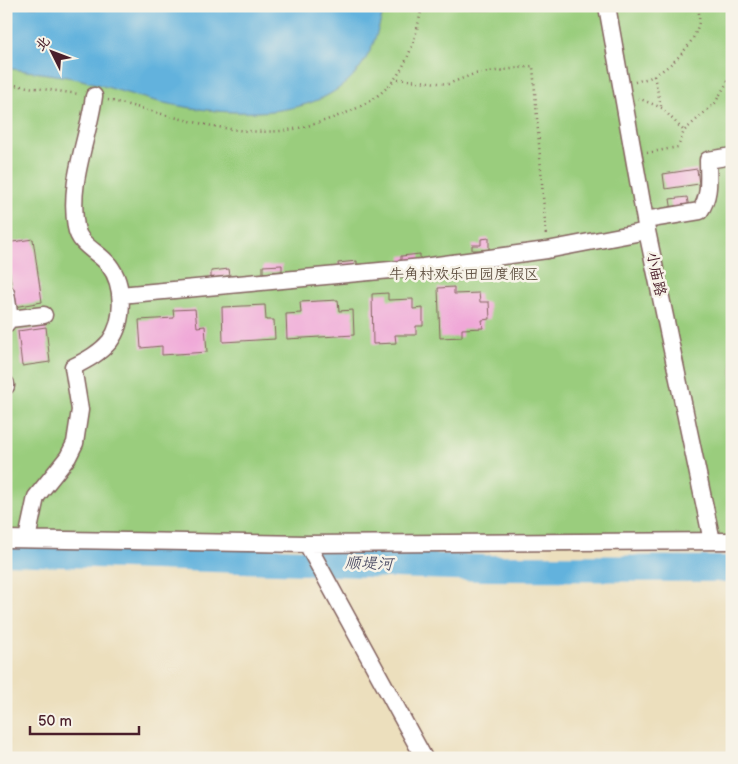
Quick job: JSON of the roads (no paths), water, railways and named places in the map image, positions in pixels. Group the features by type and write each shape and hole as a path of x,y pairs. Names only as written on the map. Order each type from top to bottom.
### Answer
{"street":[{"name":"小庙路","path":"608,6 646,225 712,541"},
{"path":"27,539 36,497 68,457 75,443 80,410 73,367 90,359 111,339 119,316 120,295 116,276 110,266 92,248 81,243 76,229 72,196 74,182 90,125 94,96"},
{"path":"120,295 423,267 548,250 700,211 706,202 709,190 708,160 732,156"},
{"path":"6,293 8,322 44,315"},
{"path":"6,539 311,550 732,541"},
{"path":"311,550 424,758"}],"water":[{"path":"6,6 385,6 376,37 366,59 344,84 324,97 300,106 275,111 249,112 197,109 174,105 78,79 6,68"}],"waterway":[{"name":"顺堤河","path":"6,552 482,568 732,569"}],"park label":[{"name":"牛角村欢乐田园度假区","path":"464,274"}]}
